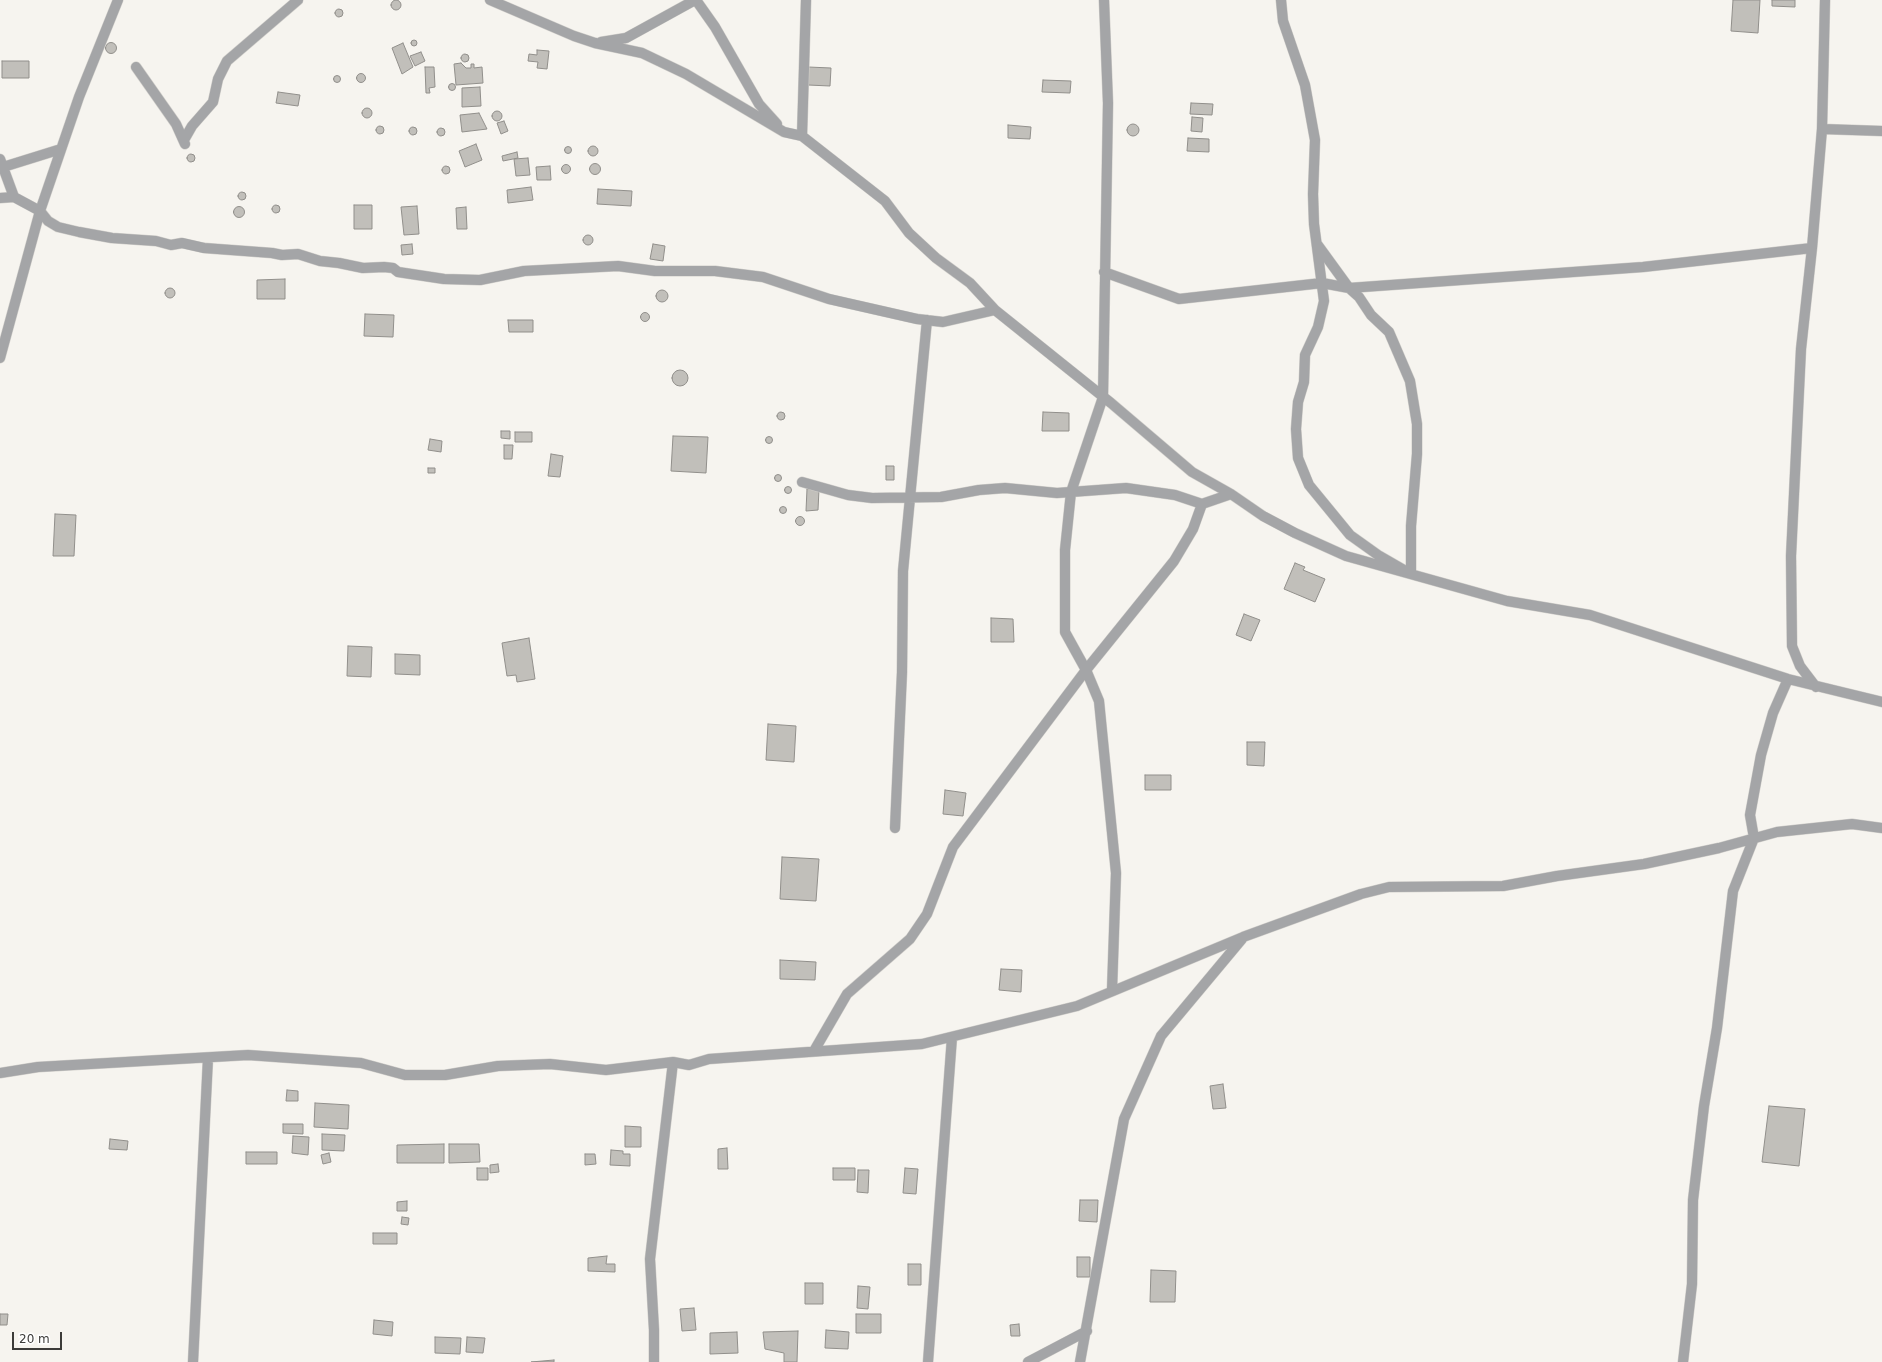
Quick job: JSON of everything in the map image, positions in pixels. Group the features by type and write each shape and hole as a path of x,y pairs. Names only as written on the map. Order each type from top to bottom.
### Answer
{"street":[{"path":"0,358 40,211 79,97 118,0"},
{"path":"136,68 176,124 184,143 192,126 213,102 218,79 227,61 298,0"},
{"path":"490,0 595,43 642,53 686,74 784,132 802,136 885,201 909,233 936,258 970,283 995,310 1103,397 1192,472 1231,494 1262,516 1295,533 1346,556 1508,601 1590,615 1788,679 1882,702"},
{"path":"595,43 626,38 696,0 715,27 759,104 784,132"},
{"path":"802,136 806,0"},
{"path":"1104,0 1108,103 1103,397 1071,492 1065,550 1065,632 1086,670 1099,701 1116,873 1112,990"},
{"path":"1281,0 1283,21 1305,85 1315,140 1313,194 1324,300 1318,327 1305,355 1304,382 1298,402 1296,428 1298,458 1309,485 1350,535 1378,555 1411,574"},
{"path":"1816,687 1800,666 1792,646 1791,556 1801,349 1812,248 1822,129 1825,0"},
{"path":"1822,129 1882,131"},
{"path":"14,197 1,165 61,149"},
{"path":"0,198 14,197 40,211 48,220 58,227 112,238 156,241 171,245 182,243 204,248 282,255 298,254 320,261 339,262 363,268 393,268 398,272 444,279 480,280 524,272 618,266 655,271 715,271 762,277 829,299 878,311 927,320 943,322 995,310"},
{"path":"1317,244 1349,288 1359,297 1371,315 1389,332 1410,381 1417,424 1417,454 1411,526 1411,574"},
{"path":"1104,272 1179,299 1322,283 1349,288 1643,267 1812,248"},
{"path":"895,828 902,672 903,571 927,320"},
{"path":"802,482 848,495 872,498 942,497 979,490 1005,488 1032,491 1071,492 1104,488 1126,488 1175,495 1202,504 1231,494"},
{"path":"814,1051 847,994 910,939 927,914 953,847 1086,670 1174,561 1193,529 1202,504"},
{"path":"1683,1362 1692,1284 1693,1200 1704,1106 1717,1028 1733,891 1754,838 1750,815 1761,755 1773,713 1788,679"},
{"path":"0,1073 38,1067 248,1055 361,1063 405,1075 445,1075 498,1066 550,1064 606,1070 673,1062 689,1065 709,1060 922,1044 1077,1006 1112,990 1243,937 1361,894 1389,887 1503,886 1558,876 1644,864 1719,848 1777,832 1852,824 1882,828"},
{"path":"1080,1362 1124,1119 1161,1036 1243,937"},
{"path":"928,1362 952,1037"},
{"path":"193,1362 208,1058"},
{"path":"654,1362 654,1330 650,1259 673,1062"},
{"path":"1028,1362 1086,1331"}],"building":[{"path":"394,0 398,0 401,5 398,10 394,10 391,7 391,3"},
{"path":"1733,0 1760,0 1758,33 1731,31"},
{"path":"1772,0 1795,0 1795,7 1772,6"},
{"path":"337,9 341,9 343,13 341,17 337,17 335,15 335,11"},
{"path":"414,40 417,43 414,46 411,43"},
{"path":"109,43 113,43 115,44 115,52 109,53 106,50 106,46"},
{"path":"403,43 413,67 402,74 392,48"},
{"path":"537,50 549,51 547,69 537,68 538,62 528,61 529,54 537,55"},
{"path":"421,52 425,61 415,66 410,56"},
{"path":"463,54 467,54 469,58 467,62 463,62 461,60 461,56"},
{"path":"2,61 29,61 29,78 2,78"},
{"path":"461,63 466,68 471,68 471,64 474,64 474,68 482,67 483,83 456,85 454,64"},
{"path":"425,67 434,67 435,87 429,88 430,93 426,93"},
{"path":"808,67 831,68 830,86 808,85"},
{"path":"361,73 366,78 361,83 356,78"},
{"path":"337,75 340,76 340,82 337,83 334,82 333,79 334,76"},
{"path":"1043,80 1071,81 1070,93 1042,92"},
{"path":"452,83 455,84 455,90 452,91 449,90 448,87 449,84"},
{"path":"480,87 481,106 462,107 462,88"},
{"path":"278,92 300,95 298,106 276,103"},
{"path":"1191,103 1213,104 1212,115 1190,114"},
{"path":"367,108 372,113 367,118 362,113"},
{"path":"495,111 499,111 501,112 501,120 495,121 492,118 492,114"},
{"path":"479,113 487,129 462,132 460,115"},
{"path":"1192,117 1203,118 1202,132 1191,131"},
{"path":"504,121 508,131 501,134 497,123"},
{"path":"1133,124 1137,126 1139,130 1137,134 1133,136 1129,134 1127,130 1129,126"},
{"path":"1008,125 1031,127 1030,139 1008,138"},
{"path":"380,126 383,127 383,133 380,134 377,133 376,130 377,127"},
{"path":"413,127 416,128 416,134 413,135 410,134 409,131 410,128"},
{"path":"441,128 444,129 444,135 441,136 438,135 437,132 438,129"},
{"path":"1188,138 1209,139 1209,152 1187,151"},
{"path":"476,144 482,160 465,167 459,151"},
{"path":"568,146 571,147 571,153 568,154 565,153 564,150 565,147"},
{"path":"593,146 598,151 593,156 588,151"},
{"path":"517,152 518,158 503,161 502,156"},
{"path":"191,154 194,155 194,161 191,162 188,161 187,158 188,155"},
{"path":"528,158 530,175 516,176 514,159"},
{"path":"593,164 597,164 599,165 599,173 593,174 590,171 590,167"},
{"path":"564,165 568,165 570,169 568,173 564,173 562,171 562,167"},
{"path":"446,166 449,167 449,173 446,174 443,173 442,170 443,167"},
{"path":"550,166 551,180 537,180 536,167"},
{"path":"531,187 533,200 508,203 507,190"},
{"path":"598,189 632,191 631,206 597,204"},
{"path":"240,192 244,192 246,196 244,200 240,200 238,198 238,194"},
{"path":"274,205 278,205 280,209 278,213 274,213 272,211 272,207"},
{"path":"354,205 372,205 372,229 354,229"},
{"path":"239,206 243,208 245,212 243,216 239,218 235,216 233,212 235,208"},
{"path":"417,206 419,234 404,235 401,207"},
{"path":"466,207 467,229 457,229 456,208"},
{"path":"588,235 593,240 588,245 583,240"},
{"path":"412,244 413,254 402,255 401,245"},
{"path":"653,244 665,246 663,261 650,259"},
{"path":"285,279 285,299 257,299 257,280"},
{"path":"168,288 172,288 175,293 172,298 168,298 165,295 165,291"},
{"path":"660,290 664,290 668,296 664,302 660,302 656,298 656,294"},
{"path":"645,312 650,317 645,322 640,317"},
{"path":"365,314 394,315 393,337 364,336"},
{"path":"508,320 533,320 533,332 509,332"},
{"path":"680,370 686,372 688,378 686,384 680,386 674,384 672,378 674,372"},
{"path":"779,412 783,412 785,416 783,420 779,420 777,418 777,414"},
{"path":"1043,412 1069,413 1069,431 1042,431"},
{"path":"501,431 510,431 510,439 501,438"},
{"path":"515,432 532,432 532,442 515,442"},
{"path":"673,436 708,437 706,473 671,471"},
{"path":"769,436 772,437 772,443 769,444 766,443 765,440 766,437"},
{"path":"430,439 442,441 441,452 428,450"},
{"path":"504,445 513,445 512,459 504,459"},
{"path":"551,454 563,456 560,477 548,476"},
{"path":"886,466 894,466 894,480 886,480"},
{"path":"428,468 435,468 435,473 428,473"},
{"path":"778,474 781,475 781,481 778,482 775,481 774,478 775,475"},
{"path":"788,486 792,490 788,494 784,490"},
{"path":"807,489 819,489 818,510 806,511"},
{"path":"783,506 786,507 786,513 783,514 780,513 779,510 780,507"},
{"path":"55,514 76,515 74,556 53,556"},
{"path":"800,516 805,521 800,526 795,521"},
{"path":"1295,563 1305,567 1303,570 1325,579 1315,602 1284,589"},
{"path":"1244,614 1260,620 1251,641 1236,635"},
{"path":"991,618 1013,619 1014,642 991,642"},
{"path":"529,638 535,679 517,682 516,675 507,676 502,643"},
{"path":"348,646 372,647 371,677 347,676"},
{"path":"395,654 420,655 420,675 395,674"},
{"path":"768,724 796,726 794,762 766,760"},
{"path":"1247,742 1265,742 1264,766 1247,765"},
{"path":"1145,775 1171,775 1171,790 1145,790"},
{"path":"945,790 966,793 963,816 943,814"},
{"path":"782,857 819,859 816,901 780,899"},
{"path":"780,960 816,962 815,980 780,979"},
{"path":"1001,969 1022,970 1021,992 999,990"},
{"path":"1223,1084 1226,1108 1213,1109 1210,1086"},
{"path":"287,1090 298,1091 298,1101 286,1101"},
{"path":"315,1103 349,1105 348,1129 314,1127"},
{"path":"1769,1106 1805,1109 1799,1166 1762,1162"},
{"path":"283,1124 303,1124 303,1134 283,1133"},
{"path":"625,1126 641,1127 641,1147 625,1147"},
{"path":"322,1134 345,1135 344,1151 322,1150"},
{"path":"293,1136 309,1137 308,1155 292,1153"},
{"path":"110,1139 128,1141 127,1150 109,1149"},
{"path":"444,1144 444,1163 397,1163 397,1145"},
{"path":"449,1144 479,1144 480,1162 449,1163"},
{"path":"727,1148 728,1169 718,1169 718,1149"},
{"path":"611,1150 623,1151 623,1154 630,1154 630,1166 610,1165"},
{"path":"246,1152 277,1152 277,1164 246,1164"},
{"path":"329,1153 331,1162 323,1164 321,1155"},
{"path":"585,1154 595,1154 596,1164 585,1165"},
{"path":"498,1164 499,1172 490,1173 490,1165"},
{"path":"477,1168 488,1168 488,1180 477,1180"},
{"path":"833,1168 855,1168 855,1180 833,1180"},
{"path":"905,1168 918,1169 916,1194 903,1193"},
{"path":"858,1170 869,1170 868,1193 857,1192"},
{"path":"1080,1200 1098,1200 1097,1222 1079,1221"},
{"path":"407,1201 407,1211 397,1211 397,1202"},
{"path":"402,1217 409,1218 408,1225 401,1224"},
{"path":"373,1233 397,1233 397,1244 373,1244"},
{"path":"607,1256 606,1264 615,1264 615,1272 588,1271 588,1258"},
{"path":"1077,1257 1090,1257 1090,1277 1077,1277"},
{"path":"908,1264 921,1264 921,1285 908,1285"},
{"path":"1151,1270 1176,1271 1175,1302 1150,1302"},
{"path":"805,1283 823,1283 823,1304 805,1304"},
{"path":"858,1286 870,1287 868,1309 857,1308"},
{"path":"694,1308 696,1330 682,1331 680,1309"},
{"path":"0,1314 8,1314 7,1325 0,1325"},
{"path":"856,1314 881,1314 881,1333 856,1333"},
{"path":"374,1320 393,1322 392,1336 373,1334"},
{"path":"1019,1324 1020,1336 1011,1336 1010,1325"},
{"path":"826,1330 849,1332 848,1349 825,1348"},
{"path":"798,1331 797,1362 784,1362 784,1353 765,1349 763,1332"},
{"path":"737,1332 738,1353 710,1354 710,1333"},
{"path":"435,1337 461,1338 460,1354 435,1353"},
{"path":"467,1337 485,1338 483,1353 466,1352"},
{"path":"554,1360 554,1362 531,1362"}]}
